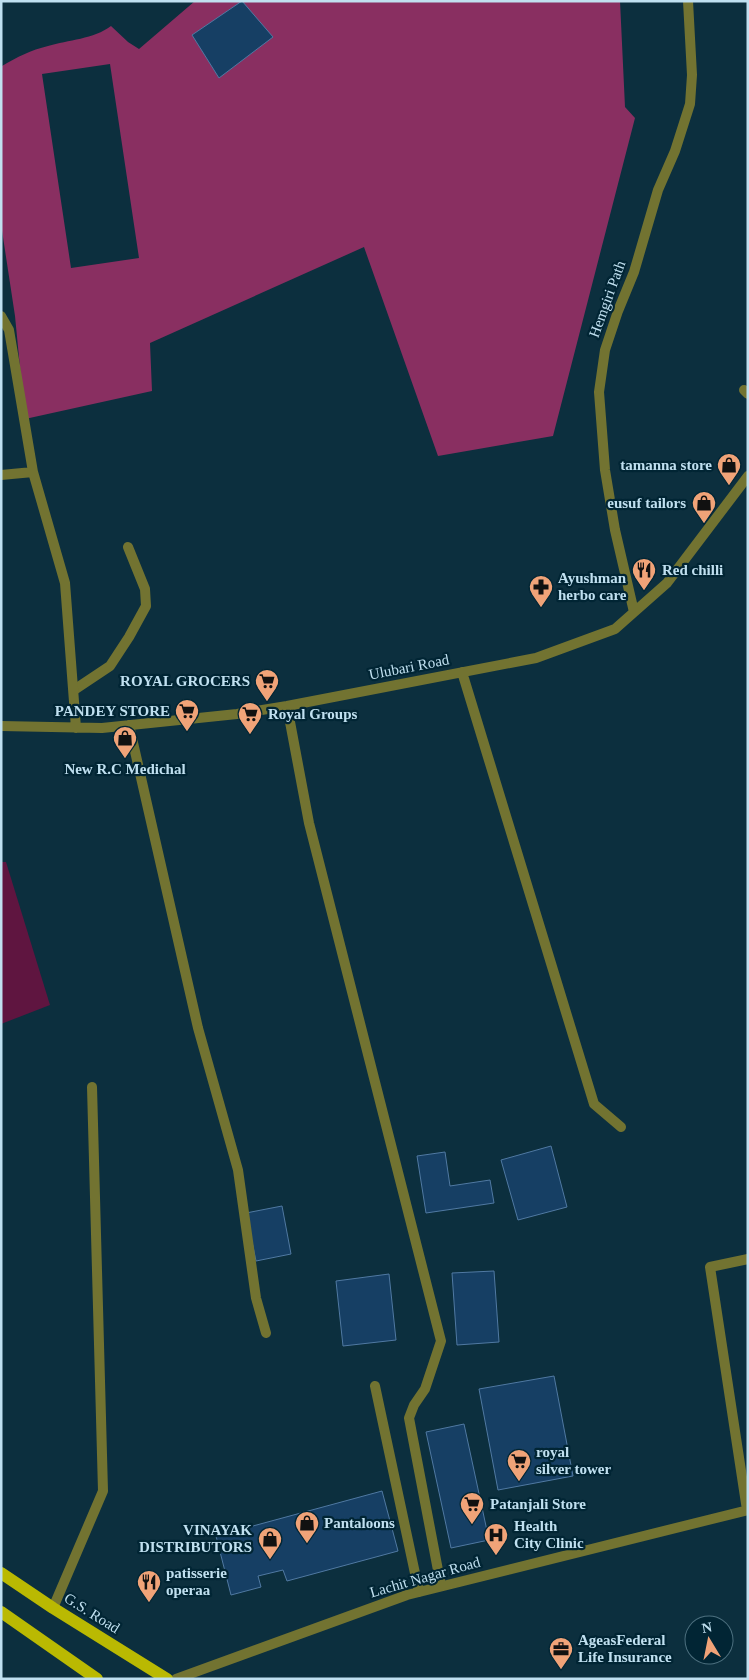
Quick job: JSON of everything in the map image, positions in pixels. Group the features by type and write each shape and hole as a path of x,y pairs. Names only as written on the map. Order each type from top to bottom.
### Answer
{"main road":[{"name":"G.S. Road","path":"1,1573 52,1608 167,1679"},
{"path":"1,1612 98,1679"}],"street":[{"name":"Hemgiri Path","path":"634,612 615,530 605,470 599,392 605,350 634,272 658,190 675,151 690,104 692,74 688,1"},
{"path":"1,316 9,330 33,472 65,583 76,728"},
{"path":"1,475 33,472"},
{"name":"Ulubari Road","path":"1,726 102,728 237,714 536,658 615,629 667,583 748,476"},
{"path":"74,690 110,666 146,606 145,589 128,547"},
{"path":"462,672 594,1104 620,1127"},
{"path":"287,706 309,823 441,1341 425,1389 414,1405 409,1418 441,1586"},
{"path":"129,725 198,1028 238,1170 256,1298 266,1333"},
{"path":"52,1608 104,1491 92,1088"},
{"path":"747,1510 710,1267 748,1259"},
{"path":"375,1386 419,1592"},
{"name":"Lachit Nagar Road","path":"176,1679 407,1595 747,1510"}],"shaded area":[{"path":"195,1 620,1 625,107 635,118 553,436 438,456 364,247 150,343 152,391 25,419 15,316 1,224 2,66 36,50 97,34 111,26 128,42 139,49","holes":["110,64 139,258 71,268 42,74"]},
{"path":"1,862 6,862 50,1005 1,1024"}],"building":[{"path":"242,1 273,37 219,78 192,35"},
{"path":"551,1146 567,1207 518,1220 501,1160"},
{"path":"445,1152 450,1186 490,1180 494,1203 426,1213 417,1156"},
{"path":"282,1206 291,1254 256,1261 246,1213"},
{"path":"494,1271 499,1342 457,1345 452,1273"},
{"path":"389,1274 396,1340 343,1346 336,1281"},
{"path":"554,1376 573,1476 498,1490 479,1389"},
{"path":"464,1424 489,1540 451,1548 426,1432"},
{"name":"Pantaloons","path":"382,1491 398,1551 287,1581 283,1570 258,1576 261,1587 231,1595 216,1536"}],"place":[{"name":"tamanna store","path":"729,486"},
{"name":"eusuf tailors","path":"704,524"},
{"name":"Red chilli","path":"644,591"},
{"name":"Ayushman herbo care","path":"541,608"},
{"name":"ROYAL GROCERS","path":"267,702"},
{"name":"PANDEY STORE","path":"187,732"},
{"name":"Royal Groups","path":"250,735"},
{"name":"New R.C Medichal","path":"125,759"},
{"name":"royal silver tower","path":"519,1482"},
{"name":"Patanjali Store","path":"472,1525"},
{"name":"Pantaloons","path":"307,1544"},
{"name":"Health City Clinic","path":"496,1556"},
{"name":"VINAYAK DISTRIBUTORS","path":"270,1560"},
{"name":"patisserie operaa","path":"149,1603"},
{"name":"AgeasFederal Life Insurance","path":"561,1670"}]}
